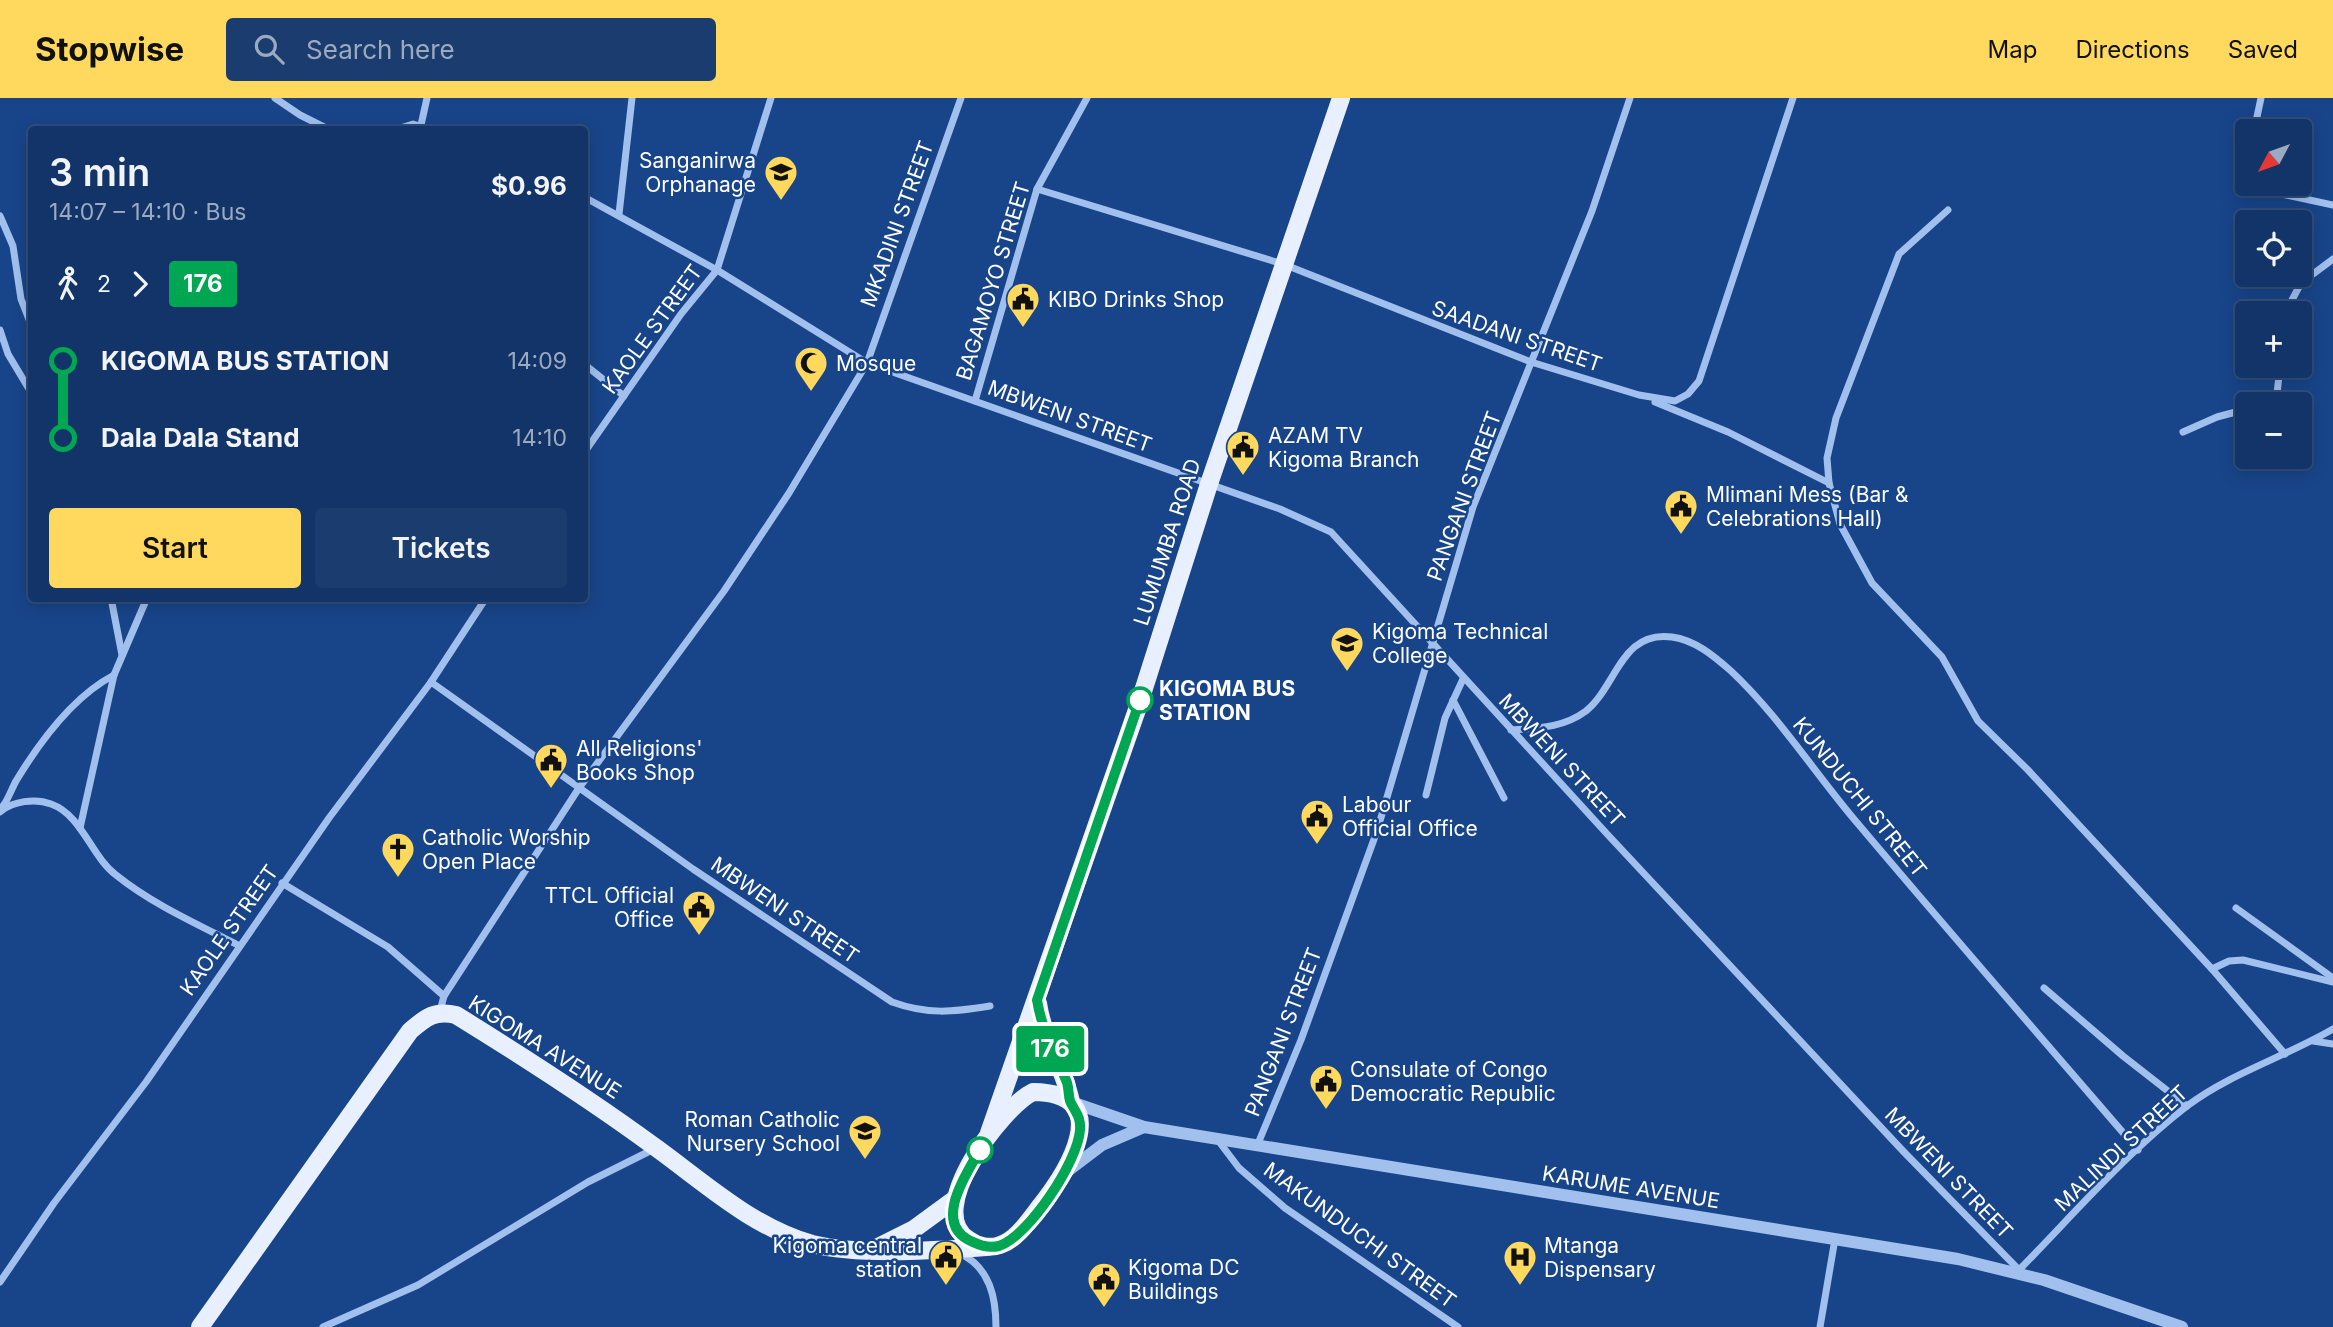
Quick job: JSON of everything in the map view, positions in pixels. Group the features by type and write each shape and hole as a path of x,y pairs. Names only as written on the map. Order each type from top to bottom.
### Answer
{"main road":[{"name":"LUMUMBA ROAD","path":"989,1133 1143,692 1209,484 1341,98"},
{"path":"1037,1000 1045,1038 1067,1082 1071,1102 1080,1119 1080,1133 1063,1175 1016,1235 1001,1245 987,1247 967,1240 958,1230 953,1213 955,1199 989,1133 1014,1104 1033,1092 1048,1092 1071,1102"},
{"name":"KIGOMA AVENUE","path":"200,1327 410,1031 442,1004 550,1072 739,1210 779,1231 814,1244 872,1250 987,1247"},
{"path":"872,1250 914,1229 955,1199"}],"street":[{"path":"275,98 322,126"},
{"path":"416,126 427,98"},
{"path":"619,214 629,145 632,98"},
{"name":"KAOLE STREET","path":"588,447 681,314 717,270 771,98"},
{"name":"MKADINI STREET","path":"867,363 961,98"},
{"name":"BAGAMOYO STREET","path":"975,401 1037,189 1087,98"},
{"name":"PANGANI STREET","path":"1257,1146 1301,1040 1377,831 1473,507 1592,211 1630,98"},
{"name":"SAADANI STREET","path":"1037,189 1283,264 1531,362 1639,395 1675,401 1688,394 1699,381 1793,98"},
{"path":"2257,119 2261,98"},
{"path":"2291,196 2333,205"},
{"name":"MBWENI STREET","path":"588,199 717,270 867,363 1308,520 1331,532 1463,679 1903,1151 2021,1272"},
{"path":"1948,210 1899,254 1836,418 1827,458 1829,483 1840,524 1872,583 1942,657 1978,722 2028,770 2212,969 2285,1054"},
{"path":"0,216 13,246 21,299 28,317"},
{"path":"2291,301 2301,283 2333,259"},
{"path":"0,330 8,354 28,387"},
{"path":"282,883 388,947 442,1004 579,788 724,591 789,493 867,363"},
{"path":"588,367 624,396"},
{"path":"1639,395 1728,432 1829,483"},
{"path":"2183,432 2235,412"},
{"path":"112,602 122,656"},
{"path":"80,828 114,676 145,602"},
{"name":"KAOLE STREET","path":"0,1282 54,1203 146,1082 238,945 431,681 483,602"},
{"name":"KUNDUCHI STREET","path":"1511,730 1556,727 1585,711 1599,698 1625,654 1646,639 1671,636 1695,643 1730,670 1766,708 1851,816 2138,1150"},
{"path":"1,809 16,781 83,696 114,676"},
{"path":"1426,794 1438,741 1463,679"},
{"name":"MBWENI STREET","path":"431,681 693,869 892,1002 919,1012 957,1011 990,1006"},
{"path":"1453,700 1504,798"},
{"path":"1,809 33,800 52,804 80,828 113,873 137,891 238,945"},
{"path":"2236,908 2333,980"},
{"path":"2212,969 2229,961 2243,960 2333,980"},
{"path":"2044,988 2123,1056 2187,1106"},
{"name":"MALINDI STREET","path":"2021,1272 2138,1150 2187,1106 2223,1083 2333,1029"},
{"path":"2312,1041 2333,1044"},
{"name":"KARUME AVENUE","path":"1071,1102 1144,1127 1958,1259 2021,1272 2182,1327"},
{"path":"1063,1175 1102,1145 1144,1127"},
{"name":"MAKUNDUCHI STREET","path":"1216,1139 1239,1168 1285,1208 1458,1327"},
{"path":"323,1327 418,1285 588,1182 656,1147"},
{"path":"1820,1327 1835,1239"},
{"path":"951,1249 977,1264 987,1278 993,1293 996,1327"}],"bus line":[{"name":"176","path":"980,1150 955,1199 954,1222 967,1240 993,1247 1008,1241 1029,1221 1063,1175 1077,1146 1080,1119 1071,1102 1067,1082 1045,1038 1037,1000 1140,700"}],"place":[{"name":"Sanganirwa Orphanage","path":"781,202"},
{"name":"KIBO Drinks Shop","path":"1023,329"},
{"name":"Mosque","path":"811,393"},
{"name":"AZAM TV Kigoma Branch","path":"1243,477"},
{"name":"Mlimani Mess (Bar & Celebrations Hall)","path":"1681,536"},
{"name":"Kigoma Technical College","path":"1347,673"},
{"name":"KIGOMA BUS STATION","path":"1140,700"},
{"name":"All Religions' Books Shop","path":"551,790"},
{"name":"Labour Official Office","path":"1317,846"},
{"name":"Catholic Worship Open Place","path":"398,879"},
{"name":"TTCL Official Office","path":"699,937"},
{"name":"Consulate of Congo Democratic Republic","path":"1326,1111"},
{"name":"Roman Catholic Nursery School","path":"865,1161"},
{"name":"Kigoma central station","path":"946,1287"},
{"name":"Mtanga Dispensary","path":"1520,1287"},
{"name":"Kigoma DC Buildings","path":"1104,1309"}]}
